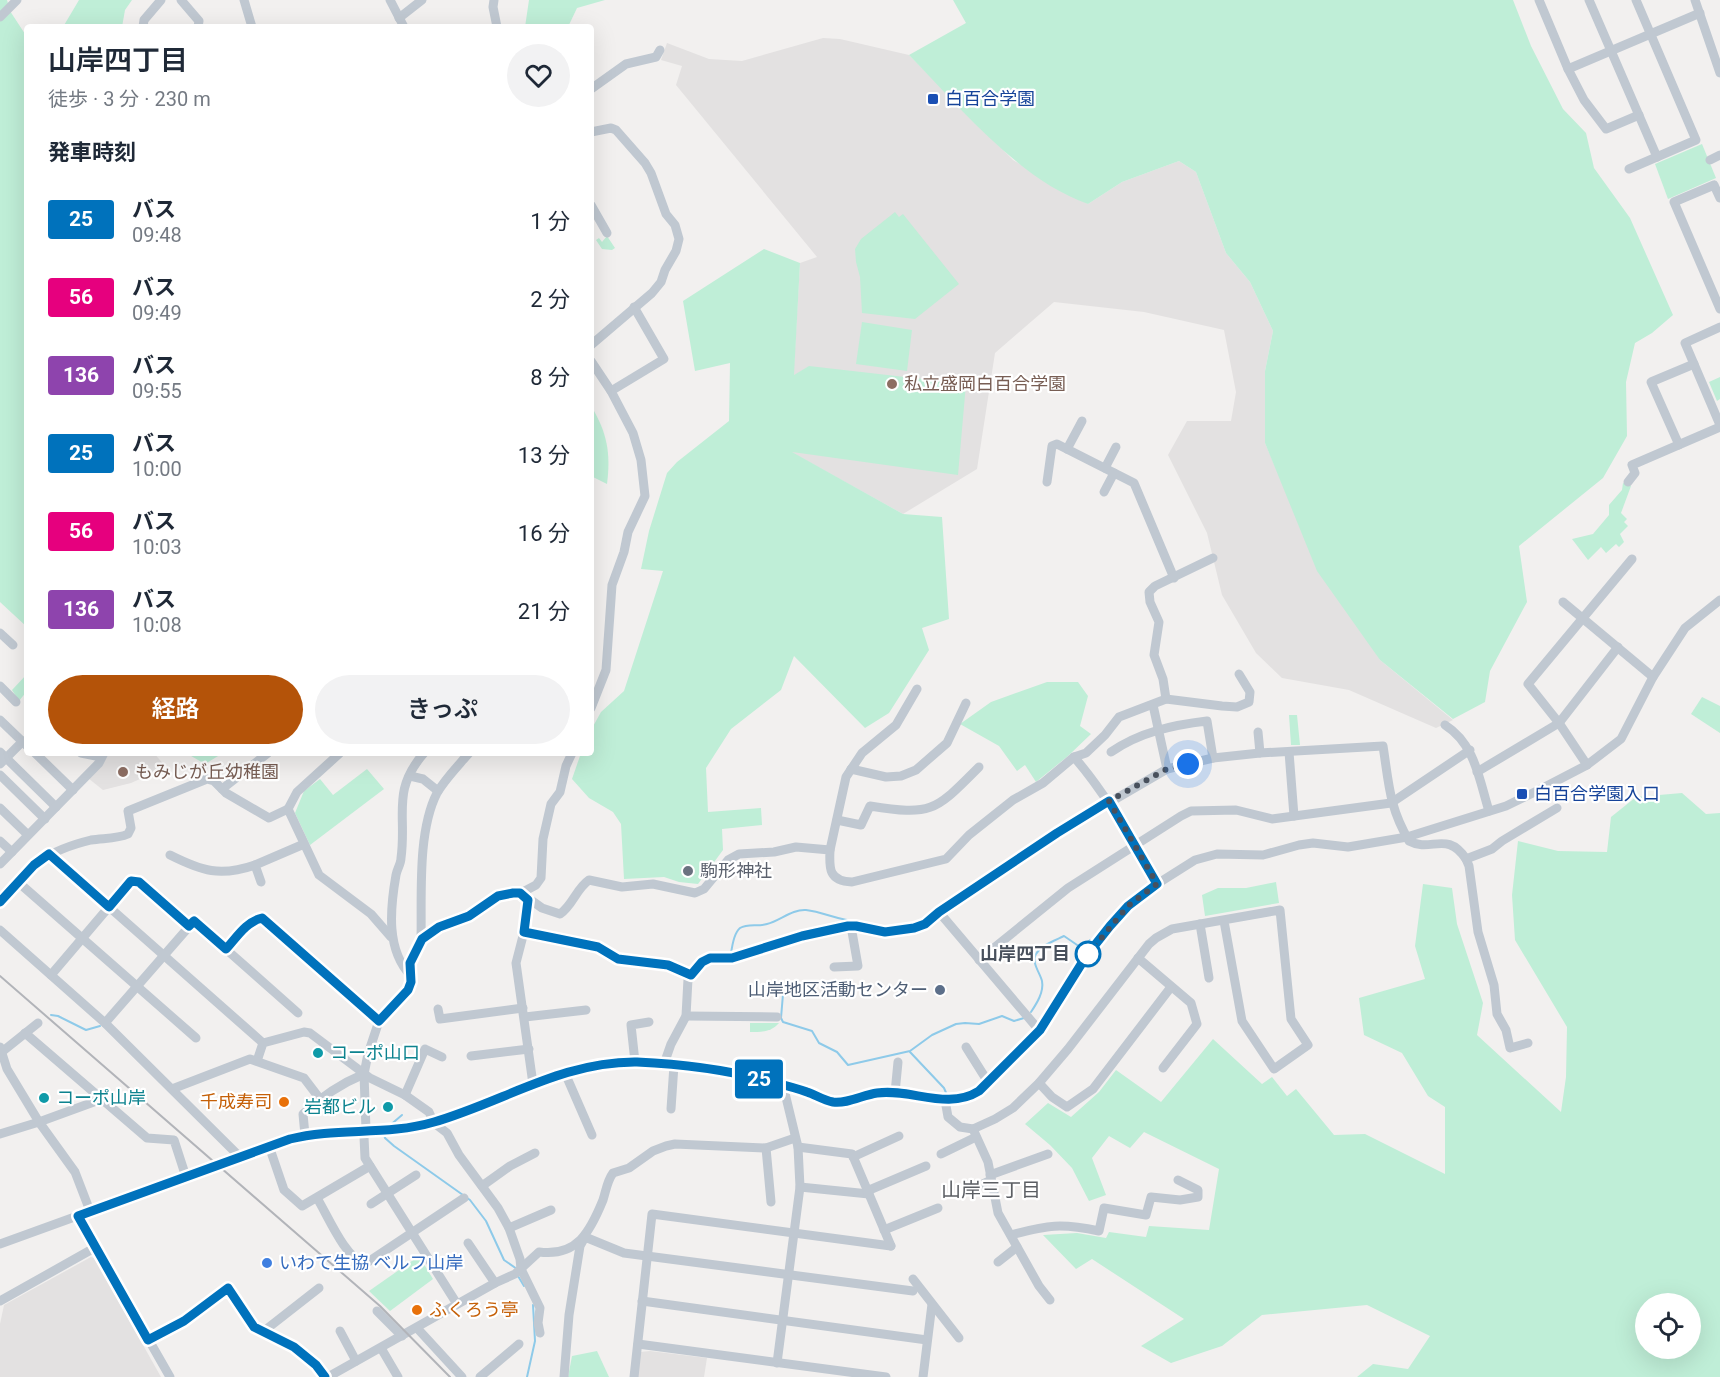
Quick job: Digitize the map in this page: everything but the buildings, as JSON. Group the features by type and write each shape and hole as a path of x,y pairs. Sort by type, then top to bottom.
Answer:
{"street":[{"path":"0,17 17,0"},
{"path":"143,24 144,20 161,0"},
{"path":"181,0 199,21 198,24"},
{"path":"244,0 251,24"},
{"path":"390,0 401,23 422,0"},
{"path":"494,0 496,24"},
{"path":"1539,0 1568,69 1584,100 1606,129 1639,115"},
{"path":"1589,0 1657,157"},
{"path":"1629,169 1696,140 1636,0"},
{"path":"1695,0 1720,73"},
{"path":"1568,69 1700,13"},
{"path":"594,87 626,64 656,57 660,50"},
{"path":"594,131 611,128 623,138 651,173 666,214 679,232 680,239 661,282 652,293 594,343"},
{"path":"1710,159 1720,155"},
{"path":"1720,198 1714,184 1674,202 1720,309"},
{"path":"594,210 607,233"},
{"path":"611,391 664,359 634,307"},
{"path":"1628,482 1635,473 1632,465 1720,426 1685,343 1720,327"},
{"path":"1678,445 1651,382 1694,364"},
{"path":"594,366 629,424 641,460 645,496 628,531 624,552 612,585 606,670 594,700"},
{"path":"1067,449 1082,421"},
{"path":"1047,482 1052,446 1057,444 1134,483 1174,578"},
{"path":"1105,468 1116,447"},
{"path":"1104,492 1114,473"},
{"path":"1166,699 1163,679 1154,655 1159,622 1150,602 1149,592 1155,586 1213,558"},
{"path":"1587,765 1559,723 1528,684 1632,559"},
{"path":"0,1244 305,1135 392,1130 434,1123 533,1084 603,1063 635,1062 701,1067 783,1085 837,1102 878,1092 911,1094 945,1100 968,1098 988,1082 1040,1030 1087,955 1110,926 1128,906 1157,884 1196,860 1217,854 1254,856 1313,843 1348,847 1407,837 1515,802 1587,765 1622,739 1653,677 1685,628 1720,600"},
{"path":"1563,602 1653,677"},
{"path":"0,633 12,646"},
{"path":"1477,772 1559,723 1618,647"},
{"path":"1074,757 1086,753 1105,735 1119,717 1166,699 1222,706 1245,705 1249,702 1250,692 1239,674"},
{"path":"0,686 16,702"},
{"path":"917,689 896,725 862,753 843,786 830,850 830,868 832,874 844,881 852,882 946,859 969,835 1013,800 1043,783 1093,738"},
{"path":"851,769 890,777 901,776 916,770 947,743 966,703"},
{"path":"1153,705 1167,769"},
{"path":"0,720 24,741"},
{"path":"1111,752 1128,741 1158,730 1207,721 1214,758"},
{"path":"1445,724 1462,739 1470,750 1490,811"},
{"path":"1258,732 1260,753"},
{"path":"24,744 2,758 56,807"},
{"path":"664,1064 671,1044 686,1016 688,979 702,962 710,958 732,958 802,936 851,926 885,932 925,924 939,912 1057,833 1167,769 1214,758 1260,753 1383,746 1391,803 1407,837 1413,844 1448,843 1459,850 1466,859 1469,866 1478,932 1494,985 1497,1014 1506,1030 1510,1048 1528,1043"},
{"path":"979,960 1068,888 1191,811 1236,810 1268,819 1391,803 1470,750"},
{"path":"1289,752 1294,816"},
{"path":"37,756 73,790"},
{"path":"0,864 99,763 102,756"},
{"path":"222,789 264,756"},
{"path":"0,902 34,865 49,854 68,846 128,834 131,828 128,810 207,779 214,781 222,789 269,819 288,809 297,792 337,756"},
{"path":"391,937 396,873 401,860 401,795 421,756"},
{"path":"457,1304 365,1158 364,1074 370,1046 379,1021 408,990 411,982 410,963 421,941 425,828 430,809 438,791 467,756"},
{"path":"533,1084 516,963 524,932 524,897 541,878 543,839 551,804 560,792 571,756"},
{"path":"1074,757 1109,801 1157,884"},
{"path":"837,820 861,825 867,808 870,806 909,811 937,806 979,767"},
{"path":"0,775 45,819"},
{"path":"410,776 423,779 438,791"},
{"path":"0,808 28,835"},
{"path":"1466,859 1492,849 1557,808"},
{"path":"288,809 314,866 324,880 371,914 391,937 403,968 411,976"},
{"path":"0,841 12,852"},
{"path":"170,855 213,872 232,872 255,865 304,844"},
{"path":"421,941 439,927 469,916 498,896 513,893 560,914 568,908 589,880 622,887 653,884 695,893 701,891 720,867 739,854 774,852 796,847 830,850"},
{"path":"49,854 263,1043"},
{"path":"255,865 261,882"},
{"path":"51,975 131,881 139,882 189,926"},
{"path":"18,882 196,1038"},
{"path":"941,1154 1013,1108 1039,1083 1138,958 1156,938 1165,932 1280,910 1291,1019 1308,1045 1274,1069 1242,1021 1224,921"},
{"path":"939,912 1040,1030"},
{"path":"226,949 253,920 262,918 379,1021"},
{"path":"105,1023 194,921 298,1013"},
{"path":"1200,924 1209,978"},
{"path":"834,967 858,966 851,926"},
{"path":"0,930 105,1023 241,1158"},
{"path":"524,932 598,947 618,959 668,965 691,975"},
{"path":"1138,958 1191,1003 1197,1023 1163,1068"},
{"path":"1039,1083 1052,1097 1067,1107 1093,1089 1171,987"},
{"path":"438,1009 440,1019 586,1010"},
{"path":"686,1016 777,1017"},
{"path":"635,1062 631,1025 648,1022"},
{"path":"38,1023 1,1049 7,1069 39,1122 75,1172 90,1211"},
{"path":"263,1043 304,1032 310,1033 364,1074 405,1095 429,1112 434,1123 447,1133 459,1155 498,1208 509,1228 520,1259 521,1269 540,1308 538,1323 540,1333"},
{"path":"25,1033 147,1138 174,1140 186,1177"},
{"path":"257,1061 263,1043"},
{"path":"966,1047 988,1082"},
{"path":"405,1095 425,1049 442,1057"},
{"path":"471,1056 529,1049"},
{"path":"172,1089 250,1059 304,1078 320,1099"},
{"path":"895,1093 898,1062"},
{"path":"671,1109 674,1065"},
{"path":"565,1073 592,1135"},
{"path":"305,1135 303,1114 341,1084 364,1074"},
{"path":"777,1363 800,1187 796,1142 783,1085"},
{"path":"0,1134 102,1099"},
{"path":"945,1100 948,1118 960,1127 975,1133 988,1162 998,1213 1039,1286 1050,1300"},
{"path":"853,1157 899,1136"},
{"path":"564,1377 569,1315 580,1246 594,1220 613,1173 633,1166 657,1148 675,1144 766,1148 796,1142 852,1154 891,1246 652,1214 634,1377"},
{"path":"269,1146 284,1190 302,1206 370,1166"},
{"path":"766,1148 771,1202"},
{"path":"482,1186 535,1153"},
{"path":"970,1190 991,1178 1048,1154"},
{"path":"800,1187 868,1192 926,1166"},
{"path":"371,1204 416,1175"},
{"path":"1011,1235 1054,1225 1077,1226 1099,1231 1104,1208 1146,1215 1151,1197 1180,1200 1198,1197 1198,1190 1178,1180"},
{"path":"317,1198 348,1252 360,1262 365,1263 464,1198"},
{"path":"884,1230 938,1208"},
{"path":"509,1228 551,1210"},
{"path":"78,1216 170,1377"},
{"path":"585,1237 624,1253 913,1291"},
{"path":"148,1340 184,1321 228,1288 254,1327 294,1347 316,1365 326,1377 515,1274 539,1252 560,1253 585,1237"},
{"path":"468,1244 495,1283"},
{"path":"0,1301 96,1247"},
{"path":"998,1262 1017,1247"},
{"path":"913,1279 959,1338"},
{"path":"264,1331 319,1288"},
{"path":"642,1301 927,1340"},
{"path":"923,1377 932,1304"},
{"path":"377,1311 402,1336"},
{"path":"417,1328 462,1377"},
{"path":"340,1331 356,1361"},
{"path":"480,1377 519,1344"},
{"path":"638,1344 886,1377"},
{"path":"381,1347 398,1377"}],"shaded area":[{"name":"私立盛岡白百合学園","path":"823,38 840,39 909,55 1013,160 1088,204 1122,182 1179,161 1196,172 1226,253 1250,282 1273,331 1265,371 1265,443 1286,492 1380,660 1453,720 1436,728 1349,690 1282,678 1256,653 1222,595 1207,533 1168,455 1187,421 1231,421 1236,392 1224,330 1144,312 1054,302 995,353 977,469 903,514 789,451 800,263 817,257 676,85 682,66 661,60 667,43 709,59 742,61"},
{"name":"もみじが丘幼稚園","path":"105,756 156,756 164,765 158,771 131,783 103,790 88,778"},
{"path":"91,1257 94,1258 161,1377 0,1377 0,1324 4,1305"},
{"path":"650,1351 707,1358 704,1377 637,1377 640,1352"}],"green space":[{"path":"0,0 7,0 10,11 24,32 24,624 0,602"},
{"path":"79,0 132,0 125,10 123,24 65,24"},
{"path":"529,0 605,0 577,8 569,24 525,24"},
{"path":"953,0 1513,0 1531,46 1563,109 1586,133 1594,168 1630,218 1673,315 1652,333 1635,343 1626,382 1627,436 1603,478 1519,546 1527,602 1490,671 1485,702 1453,719 1380,660 1317,571 1265,443 1265,371 1273,331 1250,282 1226,253 1196,172 1179,161 1122,182 1088,204 1062,193 1038,177 991,140 909,55 966,23"},
{"path":"1702,144 1716,178 1668,199 1655,164"},
{"path":"895,212 899,217 903,214 959,284 915,319 862,313 860,277 855,249 861,239"},
{"path":"607,236 615,248 612,250 602,249 596,240 599,238 602,242"},
{"path":"764,249 800,263 794,375 809,366 966,384 958,475 792,452 903,514 942,517 949,619 922,628 929,650 889,713 865,728 794,656 781,690 731,729 706,768 708,812 761,808 762,825 722,829 723,850 698,884 679,882 664,877 624,879 621,824 613,812 589,798 572,779 580,756 594,756 594,725 601,712 624,691 663,571 641,569 649,531 667,473 677,462 729,421 730,363 695,371 683,301"},
{"path":"862,322 912,330 907,371 856,364"},
{"path":"1720,377 1720,399 1717,401 1709,382"},
{"path":"594,412 601,425 608,453 607,484 594,478"},
{"path":"1623,483 1631,486 1621,513 1627,519 1624,522 1628,526 1620,534 1624,542 1619,547 1616,544 1606,553 1601,547 1588,560 1572,539 1593,534 1609,515 1609,505 1622,490"},
{"path":"24,677 24,695 19,701 12,690"},
{"path":"1047,682 1078,682 1088,696 1080,726 1091,734 1036,782 1025,765 1017,771 999,746 960,724 991,702"},
{"path":"1702,697 1720,706 1720,733 1691,714"},
{"path":"1289,715 1297,715 1300,745 1291,745"},
{"path":"191,756 218,756 205,764"},
{"path":"367,769 384,789 310,845 295,813 304,791 320,779 333,795"},
{"path":"1682,793 1706,814 1720,813 1720,1377 1357,1377 1373,1364 1408,1369 1430,1336 1367,1305 1262,1315 1222,1346 1171,1363 1141,1346 1184,1319 1092,1259 1076,1269 1043,1235 1077,1233 1106,1238 1109,1232 1146,1237 1149,1226 1209,1230 1219,1169 1144,1132 1130,1148 1109,1136 1092,1158 1106,1195 1089,1201 1072,1168 1025,1124 1048,1103 1071,1117 1099,1092 1116,1070 1161,1102 1213,1039 1262,1084 1272,1077 1287,1096 1296,1089 1334,1135 1365,1134 1445,1174 1445,1107 1428,1096 1402,1053 1364,1035 1359,998 1425,979 1415,946 1423,884 1452,888 1457,924 1483,1003 1477,1035 1561,1112 1566,1077 1567,1027 1515,940 1512,895 1518,841 1558,851 1607,852 1611,817 1636,797"},
{"path":"1276,882 1279,903 1205,916 1202,895 1218,888 1246,888"},
{"path":"750,1023 779,1023 769,1030 750,1032"},
{"path":"419,1256 433,1279 390,1311 369,1291"},
{"path":"597,1351 609,1377 568,1377 572,1356"}],"waterway":[{"path":"731,954 735,936 740,928 767,924 796,911 806,910 846,920 860,921"},
{"path":"1031,1012 1042,989 1042,981 1035,960 1038,951 1064,936 1083,949 1090,940"},
{"path":"783,994 781,1018 783,1022 812,1031 819,1043 837,1052 848,1065 910,1051 932,1035 956,1024 979,1024 1002,1016 1014,1021 1024,1018"},
{"path":"51,1015 58,1016 86,1030 100,1026"},
{"path":"910,1052 944,1088 947,1095"},
{"path":"388,1127 402,1115"},
{"path":"384,1134 394,1146 470,1200 486,1221 504,1260 517,1269"},
{"path":"518,1276 524,1286"},
{"path":"527,1377 535,1341 533,1305"}],"railway":[{"path":"0,976 380,1306 450,1377"}],"bus line":[{"name":"25","path":"0,902 34,865 49,854 109,907 131,881 139,882 189,926 194,921 226,949 253,920 262,918 379,1021 408,990 411,982 410,963 421,941 439,927 469,916 498,896 520,893 528,900 524,932 598,947 618,959 668,965 691,975 702,962 710,958 732,958 802,936 851,926 885,932 925,924 939,912 1057,833 1109,801 1157,884 1128,906 1110,926 1087,955 1040,1030 979,1091 968,1098 945,1100 911,1094 878,1092 837,1102 826,1101 808,1092 771,1081 701,1067 638,1062 603,1063 533,1084 434,1123 392,1130 320,1133 290,1139 78,1216 148,1340 184,1321 228,1288 254,1327 294,1347 316,1365 325,1377"}],"place":[{"name":"白百合学園","path":"933,99"},
{"name":"私立盛岡白百合学園","path":"892,384"},
{"name":"もみじが丘幼稚園","path":"123,772"},
{"name":"白百合学園入口","path":"1522,794"},
{"name":"駒形神社","path":"688,871"},
{"name":"山岸四丁目","path":"1088,954"},
{"name":"山岸地区活動センター","path":"940,990"},
{"name":"コーポ山口","path":"318,1053"},
{"name":"コーポ山岸","path":"44,1098"},
{"name":"千成寿司","path":"284,1102"},
{"name":"岩都ビル","path":"388,1107"},
{"name":"いわて生協 ベルフ山岸","path":"267,1263"},
{"name":"ふくろう亭","path":"417,1310"}],"district":[{"name":"山岸三丁目","path":"991,1190"}],"route":[{"path":"1088,954 1128,906 1157,884 1109,801 1167,769 1188,764"}]}
